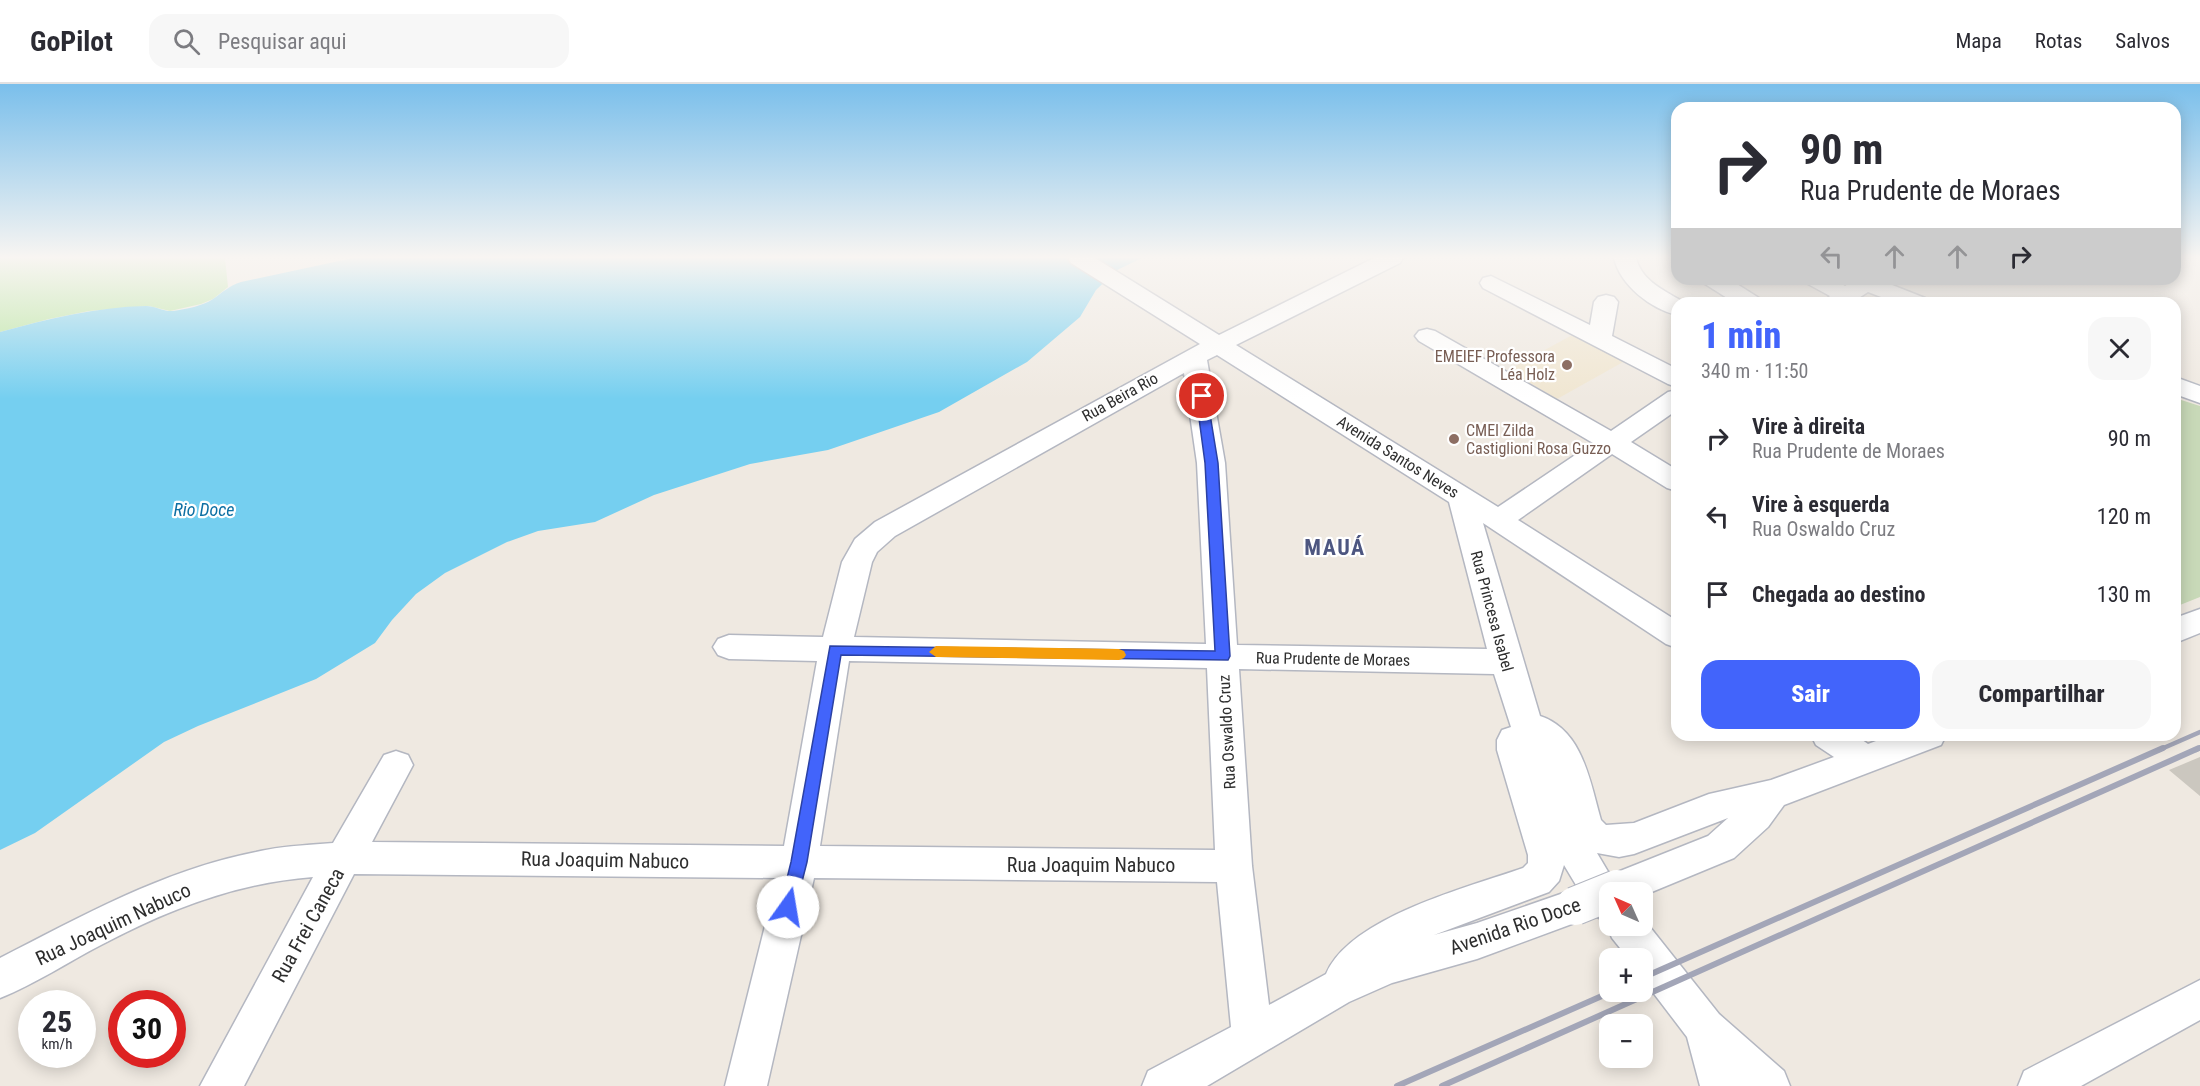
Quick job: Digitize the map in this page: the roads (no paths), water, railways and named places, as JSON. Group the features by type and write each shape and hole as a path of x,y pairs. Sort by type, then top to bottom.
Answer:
{"street":[{"name":"Avenida Santos Neves","path":"1147,305 1206,351 1461,496 1671,632"},
{"name":"Rua Beira Rio","path":"746,1086 799,862 835,650 857,562 865,546 885,529 1206,351 1298,305"},
{"path":"1533,305 1671,376"},
{"path":"1600,339 1606,305"},
{"path":"1427,336 1671,478"},
{"name":"Rua Oswaldo Cruz","path":"1206,351 1234,866 1252,1037"},
{"path":"2181,387 2200,395"},
{"path":"1498,520 1671,402"},
{"name":"Rua Princesa Isabel","path":"1461,496 1505,662 1526,725 1551,795 1573,847 1599,897"},
{"path":"2181,629 2200,621"},
{"name":"Rua Prudente de Moraes","path":"729,647 1505,662"},
{"path":"1335,989 1364,955 1382,943 1418,925 1536,880 1546,869 1546,855 1514,750 1515,734 1518,729 1526,725 1545,730 1557,742 1566,759 1584,824 1589,832 1608,842 1620,841 1665,827 1707,809 1772,795"},
{"path":"1837,741 1864,759"},
{"name":"Avenida Rio Doce","path":"1641,882 1721,847 1755,816 1772,795 1913,741"},
{"name":"Rua Frei Caneca","path":"221,1086 396,765"},
{"name":"Rua Joaquim Nabuco","path":"0,979 113,919 200,883 247,869 345,858 1234,866"},
{"name":"Avenida Rio Doce","path":"1162,1086 1197,1069 1335,989 1387,966 1477,941 1599,900"},
{"path":"1634,936 1705,1028 1770,1086"},
{"path":"2039,1086 2200,999"},
{"path":"1705,1028 1721,1086"}],"water":[{"name":"Rio Doce","path":"199,305 1087,305 1080,317 1027,362 939,412 828,450 750,464 654,495 595,522 538,531 507,542 445,573 416,594 375,643 316,679 164,742 35,833 0,850 0,332 90,311 146,306 170,311"}],"railway":[{"path":"2181,740 2200,732"},
{"path":"2159,750 2180,741"},
{"path":"1653,973 2163,748"},
{"path":"1442,1086 2199,748"},
{"path":"2196,750 2200,748"},
{"path":"1397,1086 1599,997"}],"place":[{"name":"EMEIEF Professora Léa Holz","path":"1567,365"},
{"name":"CMEI Zilda Castiglioni Rosa Guzzo","path":"1454,439"}],"district":[{"name":"MAUÁ","path":"1335,547"}]}
